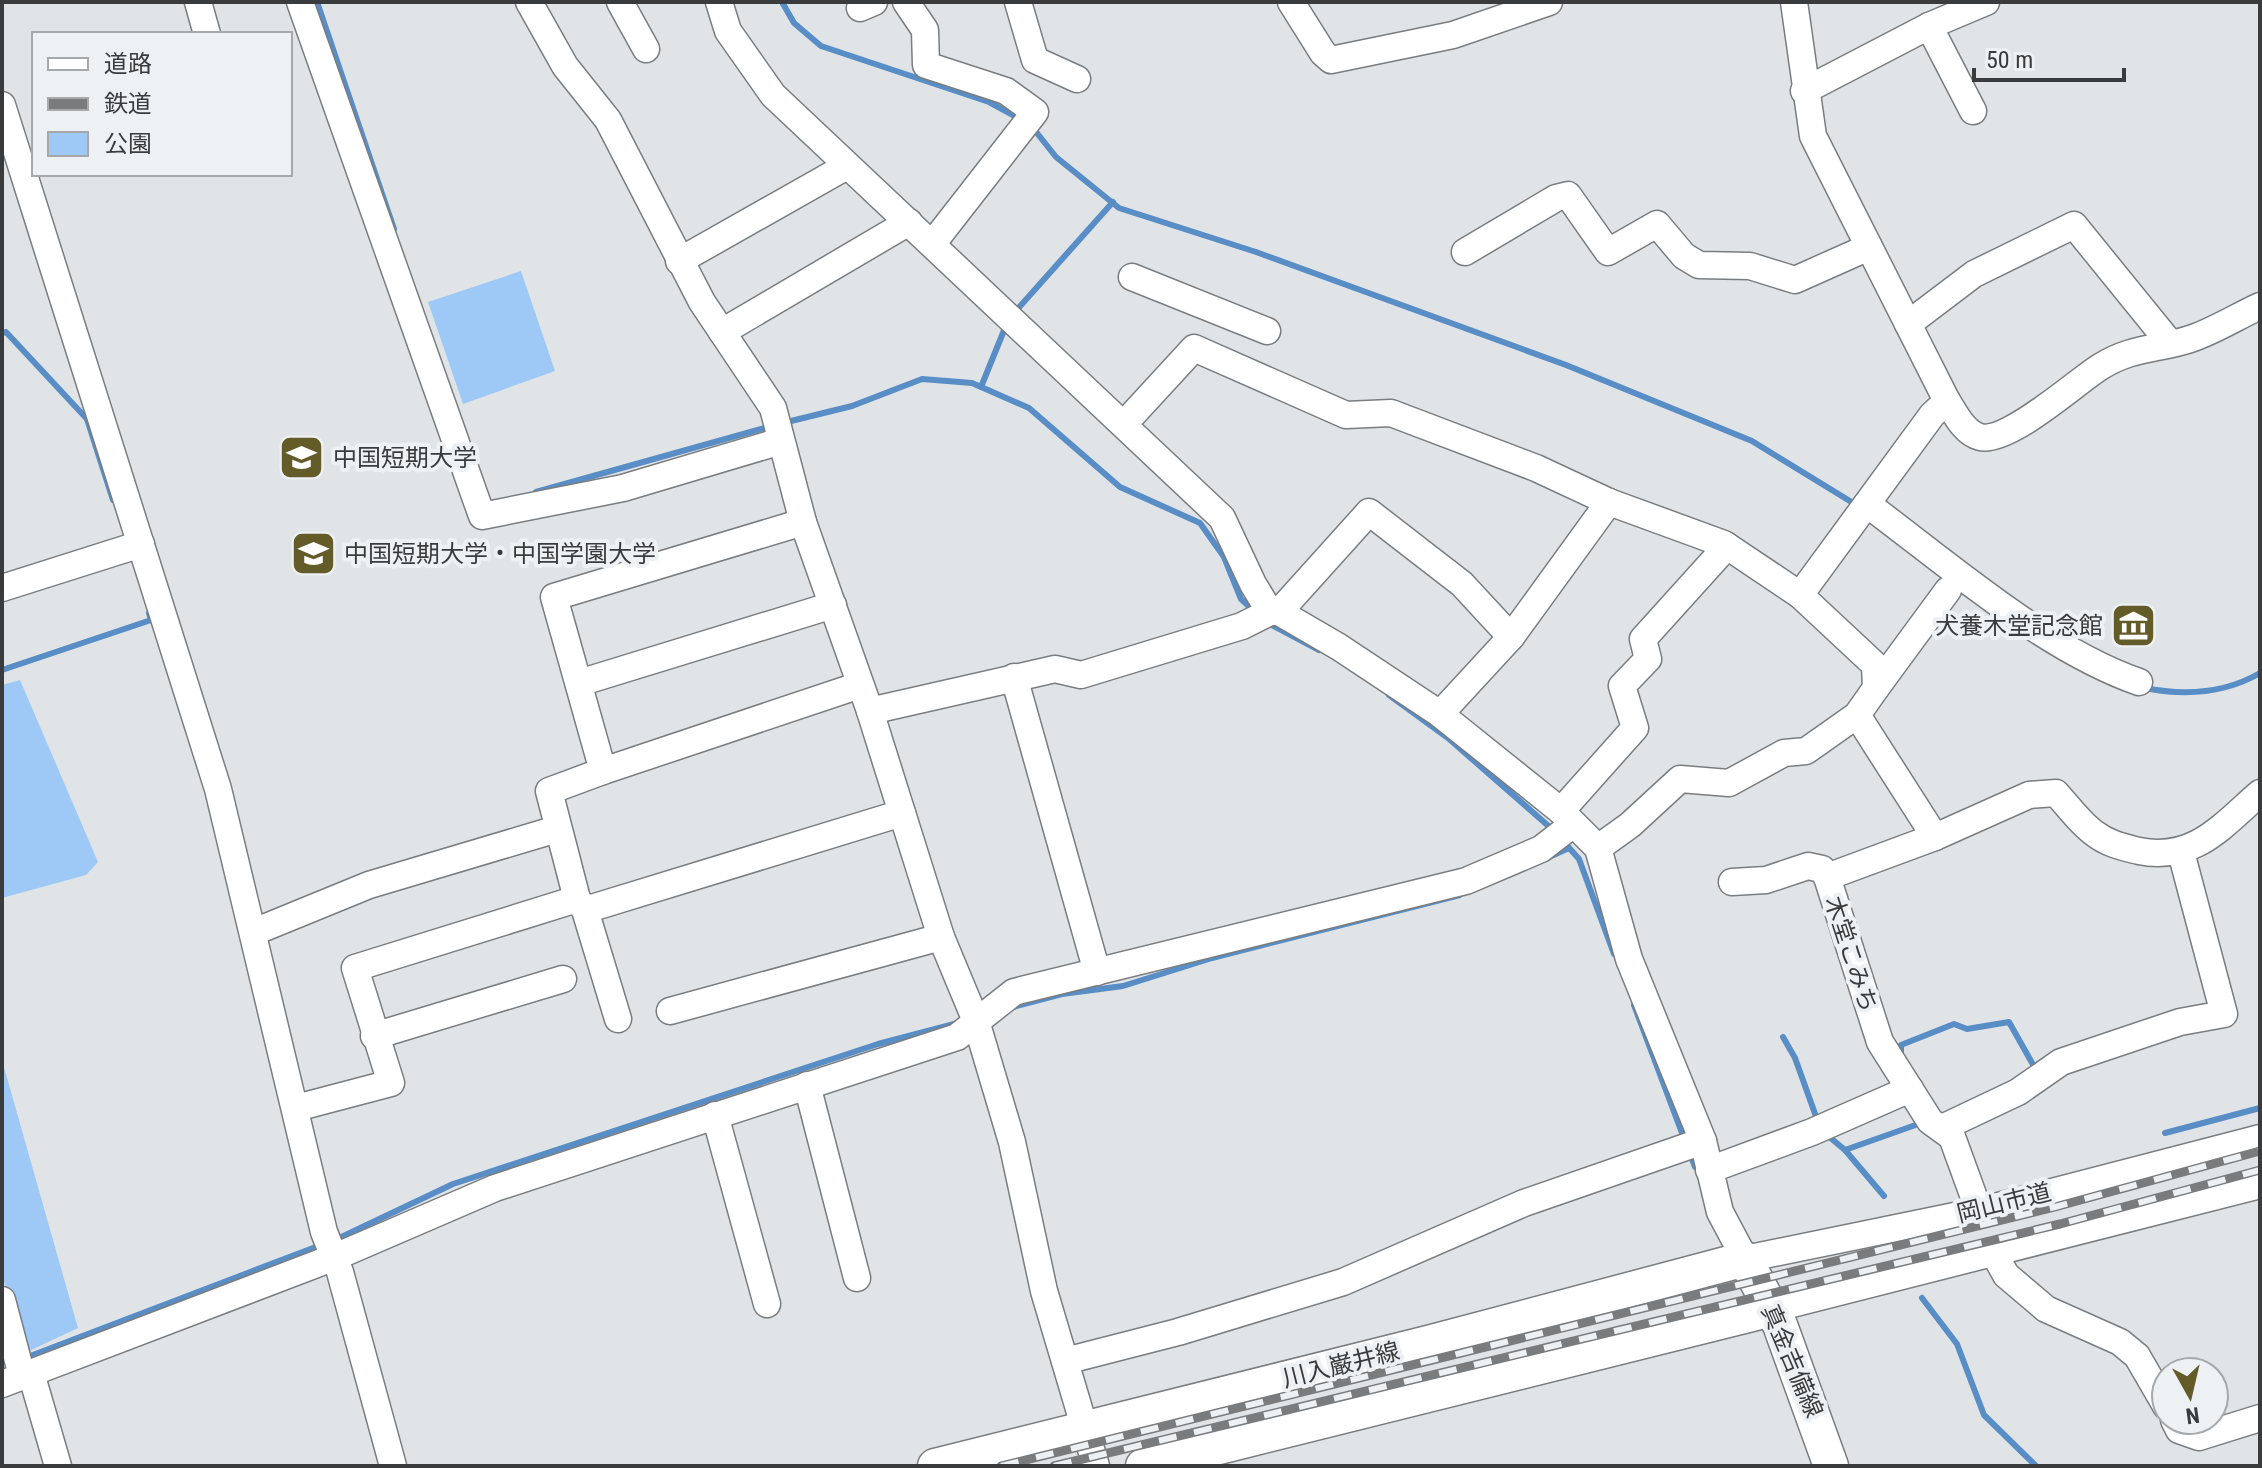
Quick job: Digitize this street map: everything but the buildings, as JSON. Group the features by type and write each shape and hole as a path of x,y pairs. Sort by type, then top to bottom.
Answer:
{"main road":[{"name":"真金吉備線","path":"1745,1259 1772,1309 1818,1424 1831,1466"},
{"name":"川入巌井線","path":"935,1466 1745,1259"},
{"path":"1143,1466 1772,1309"}],"street":[{"path":"198,2 206,32"},
{"path":"300,2 482,516 623,488 781,441"},
{"path":"529,2 565,66 608,120 679,261 773,408 803,522 870,711 941,937 976,1021 1012,1142 1044,1291 1096,1466"},
{"path":"620,2 646,49"},
{"path":"719,2 728,31 773,95 1222,518 1253,584 1274,612 1339,647 1440,714 1598,848 1629,959 1693,1143 1709,1170 1720,1212 1745,1259"},
{"path":"906,2 925,30 926,65 1006,91 1035,112 933,243"},
{"path":"1018,2 1035,60 1077,79"},
{"path":"1291,2 1323,53 1331,60 1453,35 1549,2"},
{"path":"1794,2 1804,91 1813,136 1947,401 1965,428 1980,437 1993,436 2039,413 2100,367 2131,350 2192,339 2258,313"},
{"path":"1804,91 1929,26 1986,2"},
{"path":"1929,26 1973,111"},
{"path":"2,105 132,547 218,789 331,1247 393,1466"},
{"path":"679,261 847,166"},
{"path":"1465,252 1556,198 1568,195 1608,252 1657,224 1684,256 1699,265 1750,266 1795,280 1869,247"},
{"path":"722,332 909,222"},
{"path":"1908,324 1974,274 2074,225 2169,342"},
{"path":"1132,277 1267,331"},
{"path":"1204,352 1230,316"},
{"path":"1124,424 1194,348 1346,415 1391,413 1536,468 1609,502 1727,546 1800,595 1875,665 1876,688"},
{"path":"1800,595 1932,415 1947,401"},
{"path":"1440,714 1511,637 1609,502"},
{"path":"1864,507 2049,637 2104,669 2139,682"},
{"path":"870,711 1055,669 1081,675 1242,626 1274,612 1369,512 1462,584 1511,637"},
{"path":"603,771 554,597 803,522"},
{"path":"18,1371 331,1247 495,1188 957,1037 1014,992 1427,893 1466,881 1541,849 1635,728 1622,686 1648,659 1643,639 1727,546"},
{"path":"2,588 132,547"},
{"path":"1598,848 1630,825 1680,779 1729,783 1784,753 1806,751 1857,715 1948,590"},
{"path":"579,683 833,605"},
{"path":"1014,677 1097,972"},
{"path":"618,1019 557,829 549,791 860,685"},
{"path":"1857,715 1935,837"},
{"name":"木堂こみち","path":"1979,1211 1969,1176 1952,1137 1933,1122 1880,1042 1827,877 1935,837 2029,795 2056,793 2093,833 2116,846 2157,854 2181,852"},
{"path":"1933,1122 2018,1092 2061,1062 2180,1022 2224,1014 2181,852 2215,832 2260,793"},
{"path":"296,1108 391,1083 355,968 902,813"},
{"path":"254,932 369,885 557,829"},
{"path":"1732,882 1766,880 1808,866 1822,869 1827,877"},
{"path":"670,1011 941,937"},
{"path":"374,1036 563,979"},
{"path":"807,1085 857,1278"},
{"path":"1709,1170 1821,1128 1910,1089"},
{"path":"715,1115 767,1304"},
{"name":"岡山市道","path":"1745,1259 1979,1211 2260,1138"},
{"path":"1065,1361 1178,1332 1343,1282 1524,1203 1693,1143"},
{"name":"岡山市道","path":"1772,1309 1995,1255 2260,1185"},
{"path":"1995,1255 2006,1275 2046,1309 2120,1342 2137,1356 2150,1378"},
{"path":"2,1300 18,1371 58,1466"},
{"path":"2230,1427 2260,1418"}],"green space":[{"path":"521,271 555,371 463,404 428,302"},
{"path":"20,680 98,862 86,875 2,898 2,685"},
{"path":"2,1060 78,1328 27,1352 2,1276"}],"waterway":[{"path":"317,2 394,229"},
{"path":"782,2 794,23 821,46 989,102 1020,119"},
{"path":"1033,128 1056,157 1119,208 1256,252 1566,365 1752,441 1858,506"},
{"path":"1013,314 1113,202"},
{"path":"981,387 1007,323"},
{"path":"2,333 6,332 87,419 113,500"},
{"path":"783,423 852,406 922,379 972,383 1029,408 1120,487 1200,523 1224,557 1241,599 1255,612"},
{"path":"536,492 772,426"},
{"path":"2,670 151,620 149,613"},
{"path":"1266,622 1319,650"},
{"path":"2144,688 2174,692 2204,691 2232,685 2260,673"},
{"path":"1389,695 1448,738 1553,830"},
{"path":"1563,841 1579,859 1614,954"},
{"path":"1547,858 1569,848"},
{"path":"1013,1007 1062,994 1123,986 1212,958 1460,895"},
{"path":"1634,1005 1685,1141"},
{"path":"1901,1054 1901,1045 1954,1024 1967,1029 2009,1022 2036,1070"},
{"path":"335,1240 453,1184 878,1044 958,1023"},
{"path":"1783,1037 1795,1058 1818,1122"},
{"path":"2165,1133 2260,1108"},
{"path":"1845,1150 1924,1122"},
{"path":"1827,1135 1845,1150 1884,1196"},
{"path":"1689,1151 1695,1167"},
{"path":"25,1358 321,1245"},
{"path":"1922,1298 1957,1344 1984,1415 2036,1466"}],"railway":[{"path":"1001,1466 2055,1207 2260,1151"},
{"path":"1054,1466 2060,1224 2260,1170"}],"place":[{"name":"中国短期大学","path":"302,458"},
{"name":"中国短期大学・中国学園大学","path":"313,554"},
{"name":"犬養木堂記念館","path":"2134,626"}]}
